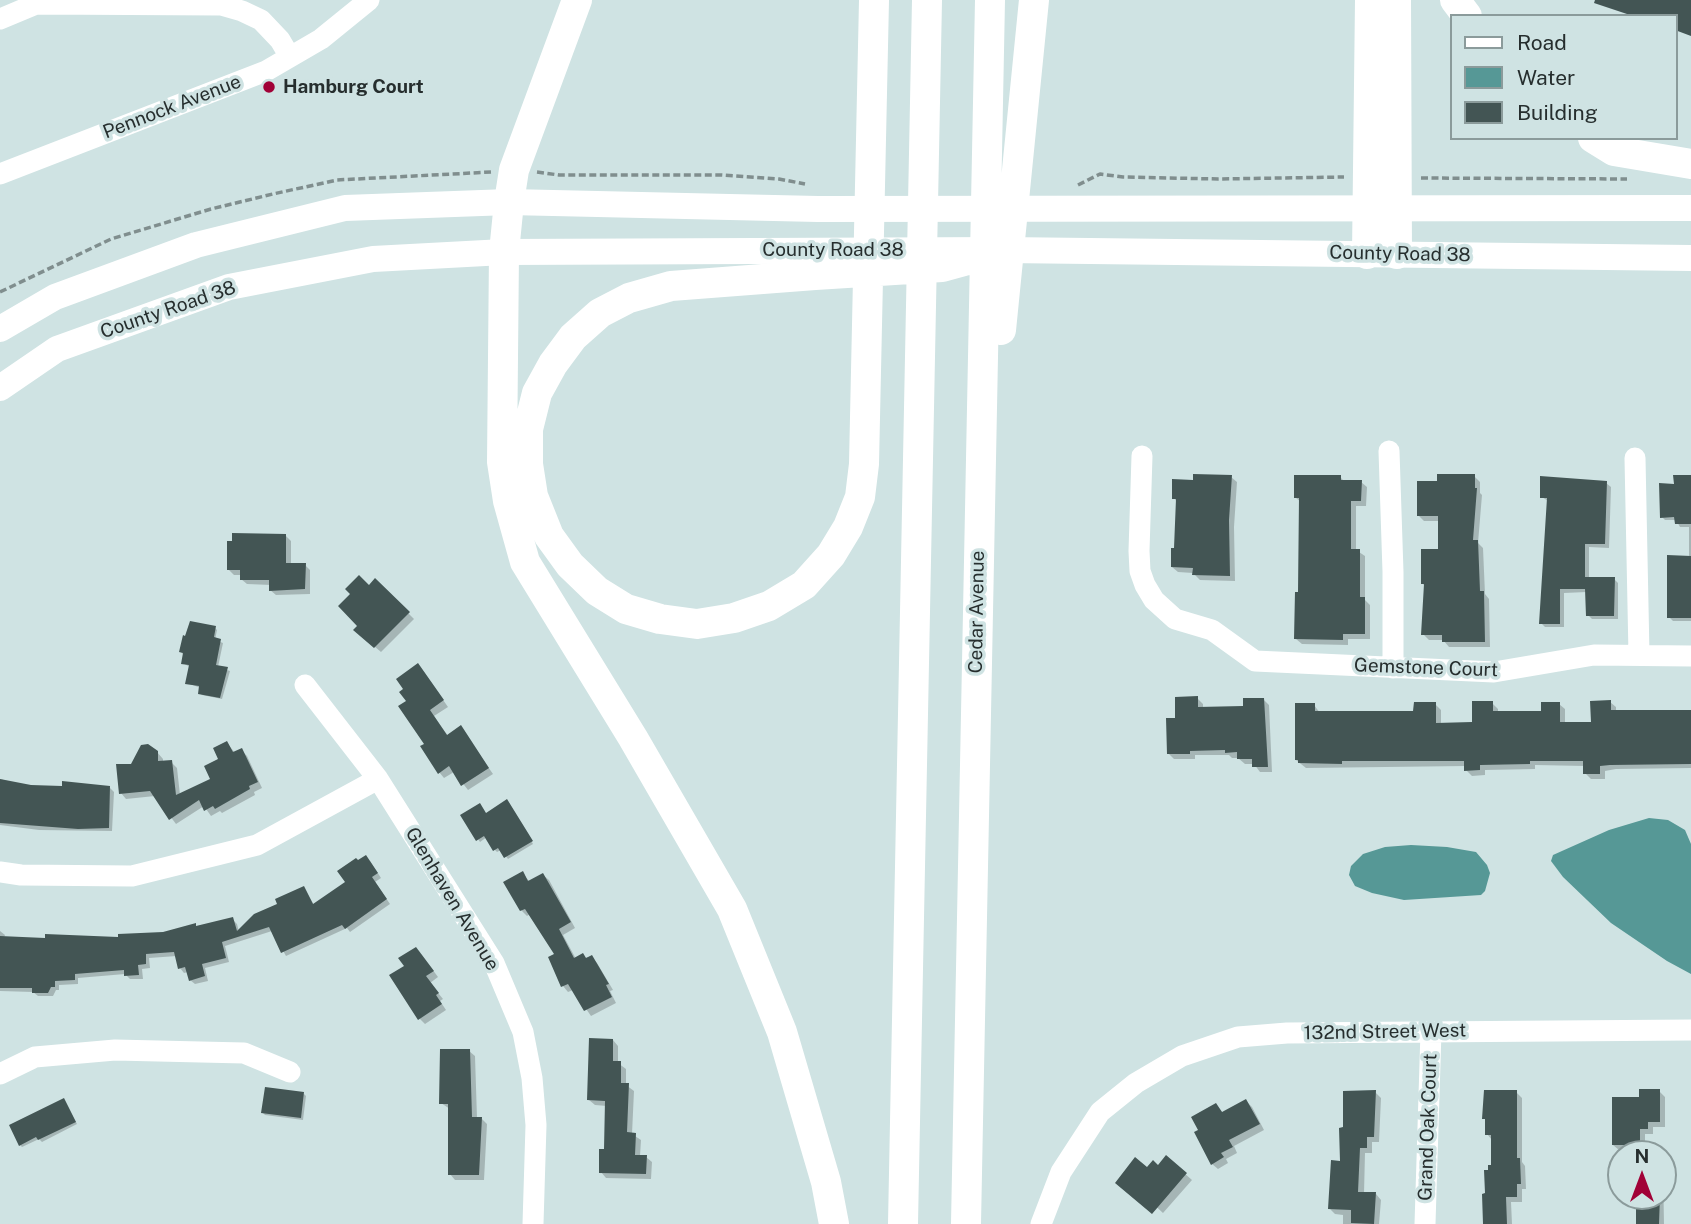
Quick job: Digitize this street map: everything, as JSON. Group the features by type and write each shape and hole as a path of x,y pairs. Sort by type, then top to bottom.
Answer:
{"highway":[{"path":"577,0 514,170 509,202 504,252 502,461 508,502 525,562 633,738 732,909 782,1032 826,1182 834,1224"},
{"path":"874,0 864,464 860,497 848,527 831,555 804,585 769,607 734,618 697,624 660,620 626,609 597,591 570,565 550,536 533,496 528,464 528,429 537,393 553,364 573,337 600,313 629,298 671,286 815,263 942,267 1004,250"},
{"path":"903,1224 927,0"},
{"name":"Cedar Avenue","path":"966,1224 990,0"},
{"path":"979,546 1034,0"},
{"path":"1370,0 1382,208 1382,254"},
{"path":"1382,208 1396,0"},
{"path":"1596,140 1614,151 1691,164"}],"main road":[{"path":"0,329 55,297 196,245 345,208 509,202 818,209 1691,208"},
{"name":"County Road 38","path":"1004,250 1691,257"},
{"name":"County Road 38","path":"0,388 57,349 229,287 373,259 504,252 815,263"}],"street":[{"name":"Pennock Avenue","path":"0,174 266,71 321,39 369,0"},
{"path":"0,19 36,4 221,5 261,20 280,40 290,57"},
{"path":"1389,452 1393,668"},
{"name":"Gemstone Court","path":"1142,456 1140,571 1154,600 1175,618 1212,630 1255,661 1494,673 1594,655 1691,656"},
{"path":"1634,458 1639,655"},
{"name":"Glenhaven Avenue","path":"305,685 379,779 494,963 523,1032 532,1079 536,1125 533,1224"},
{"path":"0,872 21,875 132,876 257,845 379,779"},
{"name":"132nd Street West","path":"1041,1224 1061,1172 1100,1112 1136,1083 1182,1056 1238,1037 1287,1033 1691,1030"},
{"name":"Grand Oak Court","path":"1425,1224 1431,1031"},
{"path":"0,1074 35,1057 115,1050 244,1054 290,1072"}],"water":[{"path":"1649,818 1668,820 1685,830 1691,844 1691,974 1611,923 1563,877 1551,861 1553,855 1609,830"},
{"path":"1411,845 1476,852 1490,873 1485,891 1481,895 1404,900 1355,886 1349,875 1351,866 1363,854 1385,847"}],"building":[{"path":"1595,0 1691,0 1691,36 1677,31 1677,14 1627,14 1594,3"},
{"path":"1193,474 1232,475 1229,520 1230,576 1192,575 1193,568 1171,567 1176,499 1172,499 1172,479 1193,480"},
{"path":"1437,474 1475,474 1477,488 1473,540 1478,540 1480,591 1484,591 1485,642 1442,642 1442,635 1421,635 1424,584 1421,584 1421,549 1438,549 1438,516 1417,516 1417,481 1437,481"},
{"path":"1294,475 1341,475 1341,480 1362,480 1361,501 1351,501 1351,549 1360,549 1360,597 1365,597 1365,634 1343,634 1343,640 1294,639 1295,592 1298,592 1299,498 1294,498"},
{"path":"1673,475 1691,475 1691,524 1675,524 1674,517 1660,518 1659,483 1674,484"},
{"path":"1540,476 1607,481 1605,544 1585,544 1585,577 1615,577 1614,616 1586,616 1585,589 1560,589 1560,624 1539,624 1547,498 1540,498"},
{"path":"232,533 286,534 286,563 306,563 305,589 269,591 269,580 240,580 240,570 227,570 227,541 232,541"},
{"path":"1667,555 1691,556 1691,618 1667,618"},
{"path":"359,575 369,585 375,578 410,612 374,648 353,630 357,626 338,606 350,594 345,589"},
{"path":"190,621 216,626 214,637 221,639 216,665 228,667 220,698 198,694 199,686 185,684 189,665 181,664 183,653 179,652"},
{"path":"418,663 444,700 430,710 447,735 461,725 489,768 461,786 449,766 438,774 420,746 424,744 398,706 406,701 399,692 403,689 396,679"},
{"path":"1198,696 1198,707 1243,706 1243,698 1264,698 1268,767 1252,767 1252,759 1237,759 1237,752 1225,753 1225,750 1167,754 1166,718 1175,718 1175,697"},
{"path":"1611,700 1611,710 1691,710 1691,764 1610,765 1600,766 1600,774 1583,774 1583,761 1480,765 1480,770 1464,771 1464,761 1342,761 1342,764 1298,763 1298,760 1295,760 1295,703 1315,703 1315,711 1413,711 1414,702 1436,702 1436,723 1472,722 1472,701 1493,701 1493,711 1541,711 1541,702 1560,702 1560,722 1591,722 1590,701"},
{"path":"227,741 233,752 242,748 258,782 215,809 213,806 204,811 199,800 169,820 150,791 119,794 116,764 131,764 141,745 148,744 158,751 158,761 172,760 176,795 210,779 204,766 218,759 213,748"},
{"path":"0,779 31,785 62,786 62,781 110,786 109,828 78,829 0,823"},
{"path":"507,799 533,841 504,858 498,848 493,851 484,836 476,841 460,815 480,803 486,813"},
{"path":"366,855 378,873 372,877 387,899 345,929 342,925 281,953 269,927 222,942 226,958 202,964 205,976 189,981 185,967 178,969 174,952 146,954 146,964 138,965 139,975 124,976 124,970 75,974 75,980 55,981 55,987 51,987 48,993 32,993 32,988 0,988 0,936 45,938 45,934 118,937 118,934 163,932 233,917 237,931 254,914 277,904 275,899 304,886 313,904 345,882 337,871 356,858 358,860"},
{"path":"523,871 528,881 543,873 571,922 559,929 574,958 583,953 586,958 592,955 609,984 606,985 612,997 584,1011 568,984 561,987 548,957 554,954 525,909 520,911 503,882"},
{"path":"416,947 434,971 426,976 439,993 436,995 442,1004 418,1020 389,975 404,966 398,958"},
{"path":"589,1038 613,1039 613,1061 621,1061 621,1083 629,1083 627,1132 636,1133 635,1155 647,1155 646,1174 599,1173 599,1149 604,1149 605,1101 587,1100"},
{"path":"440,1049 470,1049 472,1117 482,1117 479,1175 448,1175 448,1104 439,1104"},
{"path":"265,1087 304,1092 301,1118 261,1113"},
{"path":"1639,1089 1660,1089 1660,1122 1648,1122 1648,1129 1640,1129 1640,1140 1612,1140 1612,1097 1639,1097"},
{"path":"1376,1090 1374,1137 1367,1137 1367,1148 1360,1148 1358,1192 1376,1192 1374,1224 1351,1223 1351,1210 1328,1209 1331,1160 1340,1161 1339,1128 1343,1127 1343,1091"},
{"path":"1484,1090 1517,1090 1517,1158 1520,1158 1521,1184 1517,1184 1517,1197 1506,1197 1507,1224 1483,1224 1484,1170 1488,1170 1488,1165 1491,1165 1491,1135 1485,1135 1485,1119 1482,1119"},
{"path":"64,1098 76,1122 19,1146 9,1125"},
{"path":"1246,1099 1260,1124 1229,1140 1233,1147 1221,1153 1224,1157 1211,1165 1194,1132 1198,1130 1191,1117 1216,1103 1222,1112"},
{"path":"1166,1155 1187,1173 1152,1214 1115,1183 1135,1157 1147,1167 1153,1160 1158,1165"},
{"path":"1636,1210 1660,1210 1659,1224 1636,1224"}],"place":[{"name":"Hamburg Court","path":"269,87"}]}
